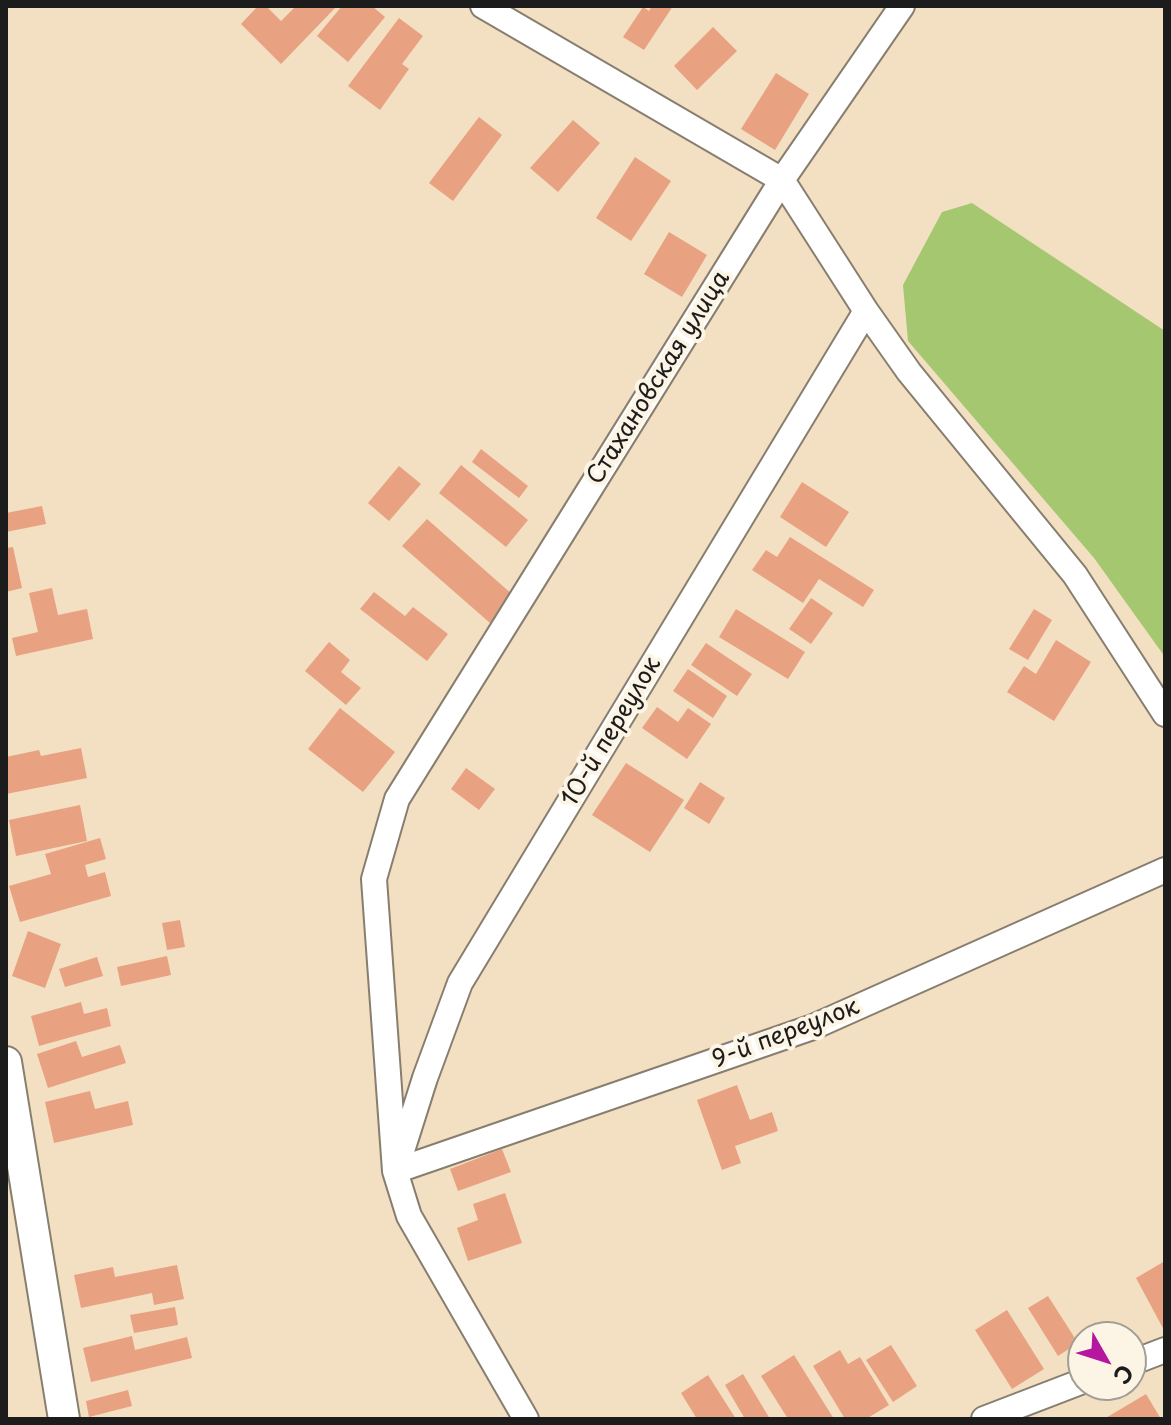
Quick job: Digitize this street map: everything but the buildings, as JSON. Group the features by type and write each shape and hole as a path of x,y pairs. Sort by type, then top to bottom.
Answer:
{"street":[{"path":"483,6 782,180 909,372 1075,575 1165,714"},
{"name":"Стахановская улица","path":"395,1171 374,879 397,799 782,180 902,6"},
{"name":"10-й переулок","path":"395,1171 460,983 866,311"},
{"name":"9-й переулок","path":"395,1171 813,1027 1165,870"},
{"path":"6,1062 64,1419"},
{"path":"395,1171 409,1216 526,1419"},
{"path":"984,1419 1067,1387"}],"green space":[{"path":"972,203 1165,331 1165,657 1094,558 908,341 903,285 942,212"}]}
